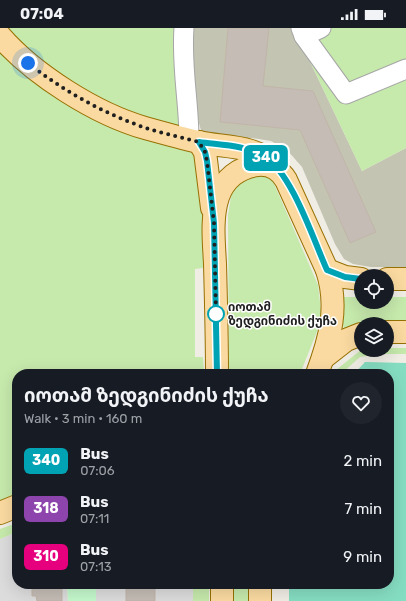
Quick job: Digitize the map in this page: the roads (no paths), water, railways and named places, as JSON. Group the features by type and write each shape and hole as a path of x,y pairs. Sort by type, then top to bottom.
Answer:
{"main road":[{"path":"0,36 18,55 38,70 92,105 143,127 194,141 244,148 265,156 281,172 291,188 327,270 332,285 334,311 330,337 320,366"},
{"path":"194,141 205,152 214,223 217,369"},
{"path":"214,223 217,198 223,186 230,177 240,170 261,165 271,167 281,172"},
{"path":"327,270 345,277 354,278"},
{"path":"394,280 406,279"},
{"path":"394,332 406,332"},
{"path":"320,366 346,340 354,337"},
{"path":"0,513 12,508"},
{"path":"222,589 222,601"},
{"path":"260,589 260,601"}],"street":[{"path":"184,28 183,71 189,119 194,141"},
{"path":"321,28 302,32 346,94 406,69"}],"place":[{"name":"იოთამ ზედგინიძის ქუჩა","path":"216,314"}]}
